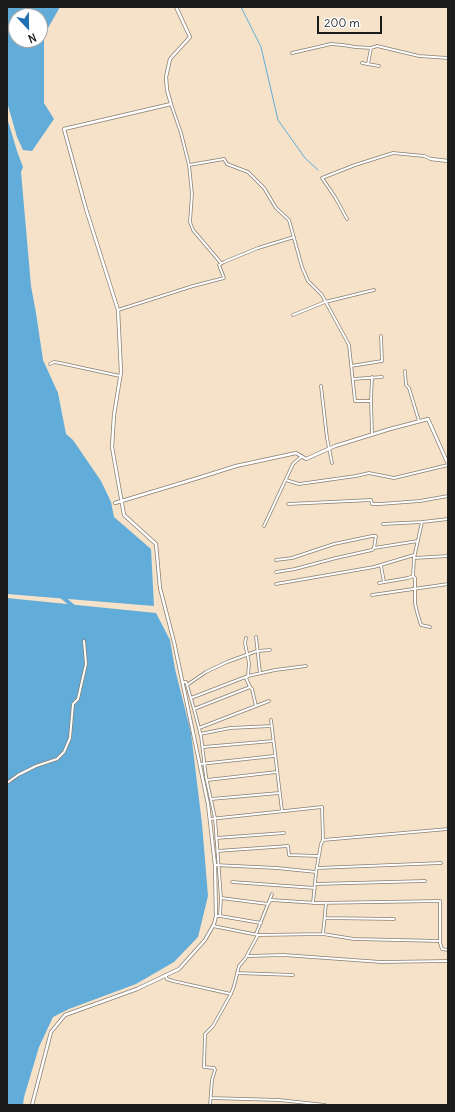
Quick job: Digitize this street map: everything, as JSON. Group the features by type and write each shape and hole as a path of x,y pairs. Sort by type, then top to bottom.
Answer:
{"street":[{"path":"118,310 193,286 224,278 221,264 193,230 190,222 192,194 189,165 166,84 170,59 190,37 176,7"},
{"path":"292,53 332,44 355,48 371,48 377,46 419,56 448,58"},
{"path":"368,64 371,48"},
{"path":"362,62 379,66"},
{"path":"171,104 64,129 86,209 118,310 120,376 114,415 112,446 121,501 124,515 156,544 160,588 183,682 208,804 220,898 220,916"},
{"path":"347,219 335,196 322,178 392,153 424,156 432,159 448,161"},
{"path":"189,165 224,159 227,164 248,172 264,188 276,208 289,220 302,268 308,281 322,295 349,345 355,401 371,401"},
{"path":"221,264 258,248 294,237"},
{"path":"293,315 325,302 374,290"},
{"path":"351,366 382,361 382,336"},
{"path":"50,364 54,362 60,363 120,376"},
{"path":"405,371 406,385 409,388 419,421"},
{"path":"372,377 372,434"},
{"path":"353,379 382,377"},
{"path":"322,386 332,463"},
{"path":"115,503 236,466 296,453 306,459 329,448 372,434 428,419 448,465 394,478 369,473 299,484 286,480"},
{"path":"264,526 293,464 302,456"},
{"path":"288,504 371,500 372,504 380,504 420,501 448,496"},
{"path":"383,524 448,519"},
{"path":"422,522 414,557 413,576 415,578 416,588 415,603 421,625 430,627"},
{"path":"276,560 292,558 334,544 376,536 374,548"},
{"path":"276,572 295,569 372,550 374,548 418,541"},
{"path":"276,584 381,565 414,557 448,556"},
{"path":"381,565 384,582"},
{"path":"379,583 413,576"},
{"path":"372,595 448,584"},
{"path":"256,637 260,673"},
{"path":"246,638 245,643 248,656 248,676 246,678 252,689 256,706"},
{"path":"7,783 24,772 57,759 64,752 70,738 73,704 78,699 86,664 84,641"},
{"path":"187,684 206,672 227,662 258,652 270,650"},
{"path":"191,698 248,676 306,666"},
{"path":"32,1105 51,1032 65,1015 137,990 178,968 205,940 213,926 216,916 217,851 215,818 207,780 199,728 187,684 186,682 183,682"},
{"path":"194,709 250,687"},
{"path":"199,728 269,701"},
{"path":"271,720 282,811"},
{"path":"200,734 230,728 272,726"},
{"path":"202,747 273,741"},
{"path":"200,764 275,756"},
{"path":"207,780 277,772"},
{"path":"211,799 279,793"},
{"path":"210,819 322,807 323,840 316,872 313,903"},
{"path":"323,840 448,829"},
{"path":"216,838 284,833"},
{"path":"217,851 288,846 290,855 319,856"},
{"path":"317,868 441,863"},
{"path":"216,866 277,868 316,872"},
{"path":"315,884 425,881"},
{"path":"232,882 315,888"},
{"path":"210,1105 212,1080 215,1070 214,1068 204,1067 205,1034 213,1026 231,994 239,966 247,956 272,894"},
{"path":"220,898 268,904"},
{"path":"268,904 271,900 313,903 440,901 440,940 442,948 448,950"},
{"path":"323,934 326,903"},
{"path":"216,916 261,923"},
{"path":"325,918 394,919"},
{"path":"213,926 257,934 323,934 354,939 440,940"},
{"path":"247,956 284,955 381,962 448,961"},
{"path":"237,973 293,975"},
{"path":"164,976 173,981 231,994"},
{"path":"211,1098 279,1100 325,1105"}],"water":[{"path":"7,7 60,7 48,28 48,8 8,8 8,48 44,48 44,103 54,119 32,151 23,150 17,137 7,102"},
{"path":"7,118 23,167 21,172 31,286 43,360 58,393 66,434 73,440 101,481 111,502 114,517 151,549 154,606 7,594"},
{"path":"7,598 156,613 170,640 175,669 191,733 202,824 208,896 198,937 174,962 136,984 69,1009 53,1017 39,1047 23,1105 7,1105"}],"waterway":[{"path":"241,7 261,47 278,120 305,158 318,170"},
{"path":"61,596 74,607"}]}
